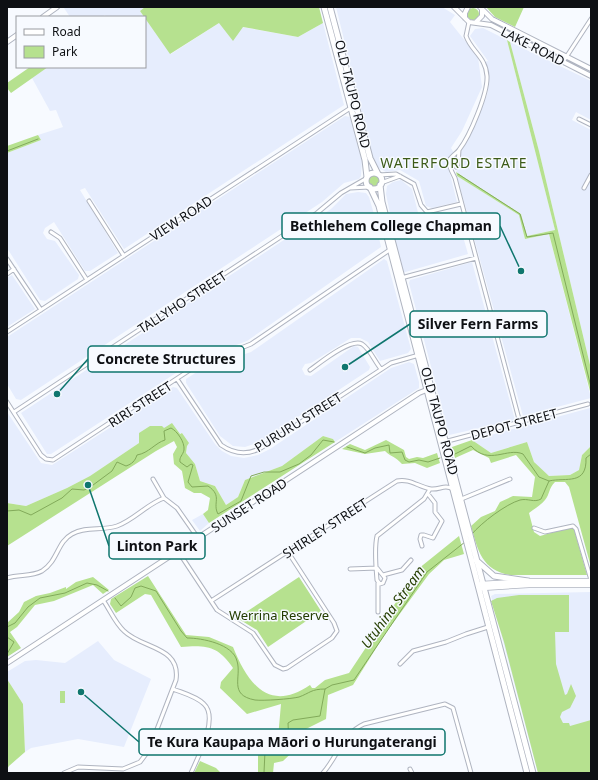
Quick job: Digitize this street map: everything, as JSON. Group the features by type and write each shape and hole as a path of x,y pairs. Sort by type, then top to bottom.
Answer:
{"highway":[{"name":"OLD TAUPO ROAD","path":"329,9 333,37"},
{"name":"OLD TAUPO ROAD","path":"329,9 333,37 370,158 378,174"},
{"name":"OLD TAUPO ROAD","path":"329,9 354,107 365,160 367,178"},
{"path":"373,173 378,174 381,184 376,188 369,187 367,178 373,173"},
{"name":"OLD TAUPO ROAD","path":"381,184 382,202 394,247 399,278"},
{"name":"OLD TAUPO ROAD","path":"369,187 378,203 389,250 399,278 420,355 480,586 503,657 529,772"},
{"name":"OLD TAUPO ROAD","path":"443,442 450,478 458,500"},
{"name":"OLD TAUPO ROAD","path":"469,542 476,559 488,628 512,718 529,772"},
{"path":"476,559 494,576 528,581"},
{"name":"OLD TAUPO ROAD","path":"488,628 492,629 498,648 503,657"},
{"path":"507,698 510,695 508,685 509,681"},
{"path":"512,718 514,714 512,704 514,701"}],"main road":[{"path":"44,16 58,7"},
{"path":"454,7 469,22"},
{"path":"465,18 465,13 468,7"},
{"path":"474,23 481,18 481,8"},
{"name":"LAKE ROAD","path":"481,8 492,19 591,70"},
{"name":"LAKE ROAD","path":"469,22 483,22 491,25 591,76"},
{"path":"7,42 16,36"},
{"name":"SUNSET ROAD","path":"7,663 428,389"},
{"path":"480,586 528,581 591,580"},
{"path":"480,586 591,585"}],"street":[{"path":"563,62 591,19"},
{"path":"469,22 466,32 467,39 480,55 486,68 487,81 485,93 459,150 449,161 455,178 520,423"},
{"name":"VIEW ROAD","path":"7,332 354,107"},
{"path":"579,119 591,125"},
{"path":"455,178 459,150"},
{"path":"453,158 458,160"},
{"path":"451,166 456,167"},
{"path":"378,174 400,176 414,184 421,205 427,212 428,223"},
{"path":"584,188 591,175"},
{"path":"381,184 400,176"},
{"name":"TALLYHO STREET","path":"14,412 317,213 348,188 367,178"},
{"path":"348,188 369,187"},
{"path":"89,201 124,256"},
{"path":"427,212 461,204"},
{"path":"51,232 60,238 87,280"},
{"name":"RIRI STREET","path":"7,402 41,455 46,459 53,460 177,380 196,366 251,344 394,247"},
{"path":"399,278 476,258"},
{"path":"7,259 41,310"},
{"path":"7,274 14,270"},
{"path":"310,370 347,345 355,343 362,344 381,369"},
{"name":"PURURU STREET","path":"177,380 222,445 233,451 246,453 261,448 391,363 420,355"},
{"name":"DEPOT STREET","path":"443,442 588,404"},
{"path":"444,486 450,478"},
{"path":"153,479 164,498 177,508 198,538"},
{"path":"458,500 510,479"},
{"name":"SHIRLEY STREET","path":"211,601 397,481 408,481 430,489"},
{"path":"378,612 376,541 378,534 428,494 430,489 444,486 453,489"},
{"path":"422,546 420,539 421,535 433,538 442,521 435,512 435,503 428,494"},
{"path":"7,578 34,574 43,570 54,560 61,544 73,533 84,529 102,529 117,526 164,498"},
{"path":"534,528 545,532 573,526 576,529 591,580"},
{"path":"178,551 219,611 253,633 278,668 287,668 332,638 337,631 334,623 288,552"},
{"path":"383,575 402,570 411,560"},
{"path":"350,569 377,568"},
{"path":"377,568 383,575 385,581 378,583"},
{"path":"64,773 75,768 129,768 145,757 173,689 177,674 175,663 171,658 124,631 103,600"},
{"path":"400,664 413,651 488,628"},
{"path":"173,689 200,700 208,708 211,720 191,773"},
{"path":"328,773 324,772 346,738 353,730 364,724 445,704 453,708 471,773"},
{"path":"205,739 221,745 232,746 250,738 256,732"},
{"path":"100,773 101,768"},
{"path":"410,769 412,773"}],"shaded area":[{"path":"145,7 140,11 143,16 69,16 64,8"},
{"path":"336,7 442,7 455,15 450,22 478,57 482,87 462,131 451,148 454,153 447,162 457,202 432,208 426,206 419,181 400,170 386,172 377,167 374,162"},
{"path":"146,19 171,54 219,23 298,37 323,23 344,105 124,249 85,188 80,190 118,253 90,271 85,271 54,222 45,228 43,233 47,239 55,241 79,275 78,279 45,301 40,300 7,248 7,153 41,140 38,135 63,127 56,110 50,111 32,78 47,68 146,68"},
{"path":"483,28 507,40 555,230 527,236 521,214 456,172 460,163 461,152 487,95 489,83 485,62 488,61 470,36 475,29"},
{"path":"510,42 591,81 591,120 576,112 572,120 591,130 591,369 539,151"},
{"path":"345,116 350,117 362,161 361,176 359,179 344,183 322,202 21,400 16,399 7,384 7,337"},
{"path":"457,176 520,215 525,239 549,234 591,398 523,416"},
{"path":"401,180 412,189 423,232 440,226 437,217 456,212 468,254 402,273 386,194 387,186 393,182"},
{"path":"358,192 366,193 369,197 378,228 381,247 247,341 196,360 51,454 47,454 21,413 331,209 346,194"},
{"path":"384,259 387,261 411,349 408,353 380,361 368,342 360,338 351,338 311,363 305,364 302,369 305,375 311,376 354,346 358,347 370,367 369,370 260,442 245,447 233,446 220,436 186,383 186,379 203,368 251,352"},
{"path":"472,262 515,420 449,435 409,283 410,280"},
{"path":"12,275 35,309 7,327 7,278"},
{"path":"409,362 414,364 419,382 419,388 335,442 333,439 323,436 282,466 245,480 238,497 226,505 215,486 200,481 195,464 186,453 187,446 182,433 139,443 90,476 26,506 7,503 7,412 41,463 52,465 173,387 177,388 215,444 222,451 231,456 244,458 258,455 270,449 391,368"},
{"path":"590,408 591,446 582,455 579,470 570,475 549,476 538,468 534,462 527,442 491,453 472,440"},
{"path":"203,514 209,523 200,531 192,520"},
{"path":"591,592 591,773 538,773 491,596 495,594"},
{"path":"98,641 114,660 151,679 124,747 78,739 31,748 25,752 23,704 7,679 7,672 25,661 36,660 65,663"}],"green space":[{"path":"145,7 319,7 323,23 298,37 243,27 233,41 219,23 170,54 146,20 146,16 143,16 140,11"},
{"path":"486,7 524,7 515,27 495,17"},
{"path":"471,8 475,8 479,14 475,20 471,20 467,16 467,12"},
{"path":"507,40 510,42 539,151 591,369 591,395 549,234 525,239 519,215 457,176 456,172 521,214 527,236 555,230"},
{"path":"29,68 47,68 11,93 7,88 7,83"},
{"path":"38,135 41,140 7,153 7,146"},
{"path":"374,175 378,177 380,181 378,185 374,187 370,185 368,181 370,177"},
{"path":"172,423 189,443 186,453 195,464 200,481 215,486 226,505 238,497 245,480 282,466 323,436 333,439 335,442 209,523 203,514 208,510 210,498 201,493 194,493 185,488 182,471 174,464 173,454 177,447 174,441 7,546 7,503 26,506 67,488 90,476 139,443 139,433 150,426 162,426 164,428"},
{"path":"386,440 404,450 406,457 409,459 417,457 423,458 437,453 440,463 427,468 415,463 402,464 385,451 365,454 342,449 350,444 365,450"},
{"path":"472,440 491,453 527,442 534,462 549,476 570,475 579,470 582,455 591,446 591,567 569,487 565,482 555,482 545,500 529,513 534,532 540,536 568,528 574,529 587,575 510,575 493,569 487,564 476,544 471,526 481,517 495,511 500,502 513,496 532,497 535,477 516,455 491,463 489,458 473,450 455,458 452,447"},
{"path":"459,536 464,554 444,560 429,574 385,634 353,685 328,695 326,719 296,734 300,745 283,761 274,763 273,773 258,773 258,754 251,742 261,734 278,738 281,704 247,714 220,688 221,682 233,668 228,661 217,651 211,648 198,646 181,647 151,595 145,594 116,613 110,604 111,599 148,576 186,635 209,637 233,647 253,683 272,695 283,696 296,693 310,685 312,688 315,688 325,680 349,673 418,569"},
{"path":"93,577 109,590 103,594 93,585 54,601 35,605 17,627 10,632 21,648 7,657 7,623 19,612 24,602 36,596 66,587 66,589 76,582"},
{"name":"Werrina Reserve","path":"299,577 321,611 268,647 257,630 237,618"},
{"path":"519,595 569,595 569,632 555,632 556,664 565,695 567,694 571,684 576,696 570,708 562,712 560,717 563,723 569,723 570,726 591,720 591,773 538,773 504,642 491,601 497,598"},
{"path":"7,679 23,704 25,752 7,769"},
{"path":"60,691 65,691 65,703 60,703"},
{"path":"200,761 216,768 221,773 194,773"}],"waterway":[{"path":"7,151 38,139"},
{"path":"458,174 520,214 527,237 553,233 591,387"},
{"path":"7,511 19,510 31,515 62,498 72,489 84,490 89,488 112,471 117,462 126,466 133,462 137,455 165,440 164,431 171,428 178,434 184,447 180,462 187,467 191,464 193,465 188,482 192,487 208,486 215,493 216,510 218,514 241,501 251,476 264,472 280,472 299,464 311,455 323,440 334,442"},
{"path":"347,447 365,453 375,448 389,445 390,453 402,452 405,460 409,462 419,460 428,462 440,458"},
{"path":"455,454 471,446 484,455 498,455 517,452 523,454 539,477 549,481"},
{"name":"Utuhina Stream","path":"472,534 494,514 508,505 520,500 536,501 541,499 549,481 579,477 583,473 586,458 591,454"},
{"name":"Utuhina Stream","path":"264,773 265,751 289,745 288,723 293,720 320,716 325,689 332,685 354,680 427,572 465,542"},
{"path":"7,627 15,623 28,607 40,598 65,593 87,583 97,585 108,591"},
{"path":"115,598 121,606 131,597 135,588 141,586 156,591 187,638 201,639 216,643 230,650 237,661 239,690 247,698 255,700 270,700 299,697 314,690 325,689"},
{"path":"7,637 14,642 7,654"}],"place":[{"name":"Bethlehem College Chapman","path":"521,271"},
{"name":"Silver Fern Farms","path":"345,367"},
{"name":"Concrete Structures","path":"57,394"},
{"name":"Linton Park","path":"88,485"},
{"name":"Te Kura Kaupapa Māori o Hurungaterangi","path":"81,692"}],"district":[{"name":"WATERFORD ESTATE","path":"454,163"}]}
